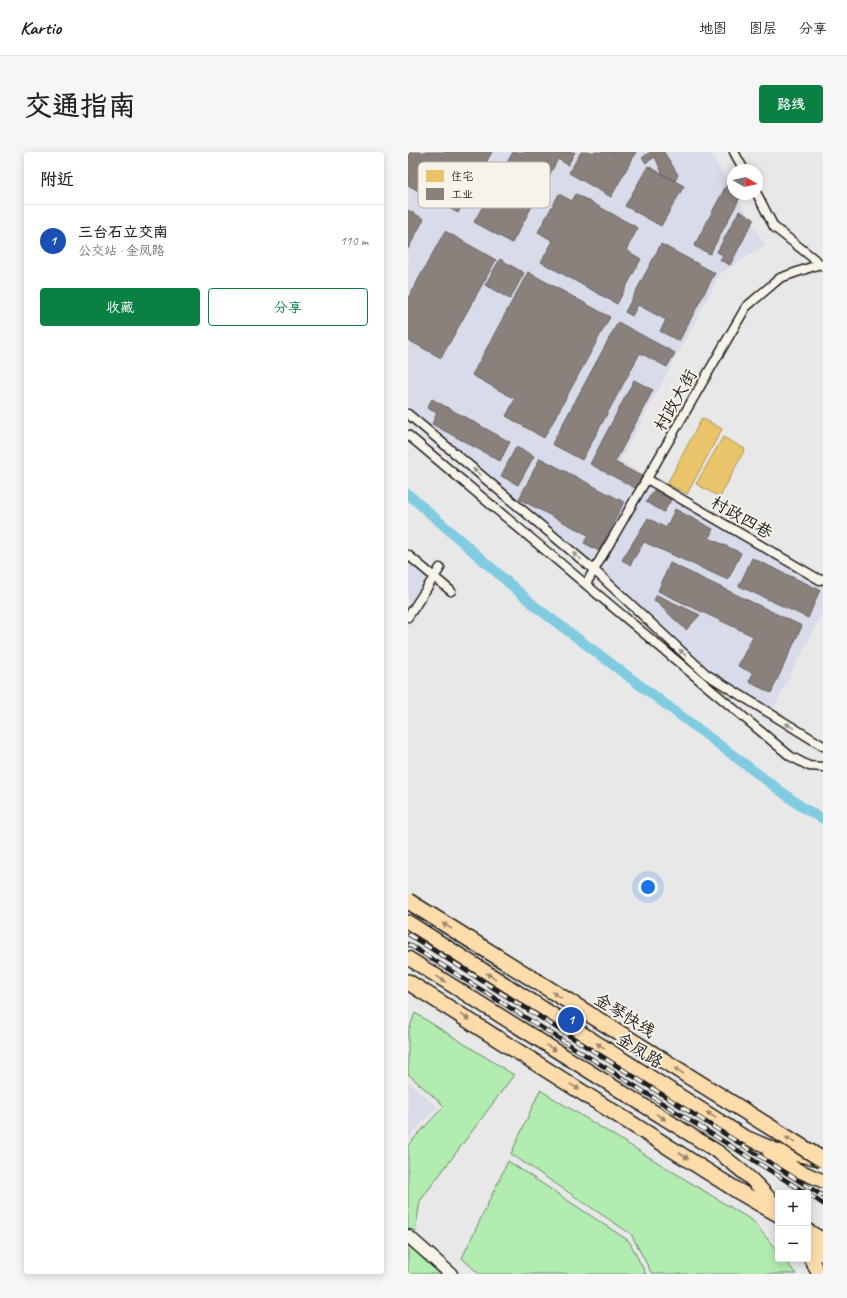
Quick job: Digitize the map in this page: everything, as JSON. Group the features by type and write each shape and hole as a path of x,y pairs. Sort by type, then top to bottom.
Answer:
{"highway":[{"name":"金琴快线","path":"408,901 823,1160"},
{"path":"408,982 738,1191 775,1212"},
{"path":"811,1234 823,1241"}],"main road":[{"name":"金凤路","path":"408,922 744,1136 778,1151 823,1160"},
{"path":"408,958 718,1152 749,1175 769,1196 775,1205"},
{"path":"744,1136 795,1169 823,1181"},
{"path":"811,1248 823,1255"},
{"path":"811,1259 819,1274"}],"street":[{"path":"734,152 741,164"},
{"path":"760,200 774,227 822,265"},
{"name":"村政大街","path":"586,584 746,307 780,278 822,265"},
{"path":"408,414 594,570 706,674 823,746"},
{"path":"408,435 790,756 810,766 823,767"},
{"name":"村政四巷","path":"647,479 820,580 823,579"},
{"path":"408,555 451,591"},
{"path":"408,617 440,568"},
{"path":"408,1236 451,1274"}],"shaded area":[{"path":"408,152 710,152 727,181 727,200 739,200 765,245 721,273 620,461 823,577 823,611 767,721 408,422"},
{"path":"408,561 428,578 408,609"},
{"path":"408,1082 437,1107 408,1138"}],"green space":[{"path":"415,1013 514,1075 420,1201 415,1233 408,1233 408,1145 444,1106 408,1074 408,1033"},
{"path":"540,1090 753,1221 775,1248 775,1262 786,1262 796,1274 652,1274 631,1234 511,1154"},
{"path":"508,1161 629,1241 646,1274 479,1274 462,1258"},
{"path":"408,1243 443,1274 408,1274"}],"building: 住宅":[{"path":"702,418 722,429 687,494 667,484"},
{"path":"723,437 745,449 720,497 696,484"}],"building: 工业":[{"path":"408,152 492,152 486,162 418,162 418,191 408,185"},
{"path":"513,152 575,152 568,165 558,159 550,174 550,162 507,162"},
{"path":"581,152 636,152 611,197 569,173"},
{"path":"650,152 664,152 678,175 675,181 663,175 655,157 646,163 642,158"},
{"path":"648,166 684,186 661,226 625,206"},
{"path":"727,184 727,200 739,200 710,254 694,246"},
{"path":"559,194 572,201 576,194 638,228 626,250 641,259 617,304 541,262 553,241 538,232"},
{"path":"449,208 461,208 458,213"},
{"path":"482,208 531,208 512,243 474,222"},
{"path":"408,210 424,219 408,249"},
{"path":"739,211 754,219 730,265 720,260 723,255 717,252"},
{"path":"445,231 496,260 441,358 408,340 408,298"},
{"path":"661,244 715,273 679,341 660,331 666,320 638,305 632,316 625,312"},
{"path":"500,259 524,273 510,299 485,285"},
{"path":"528,272 610,317 544,438 506,416 515,399 472,375"},
{"path":"618,322 675,353 667,367 640,353 582,460 552,444"},
{"path":"634,380 653,390 615,462 643,477 637,489 590,464"},
{"path":"432,399 510,442 500,461 432,424 437,413 427,408"},
{"path":"516,447 534,456 518,485 501,476"},
{"path":"540,458 624,502 599,551 584,543 588,535 519,499"},
{"path":"654,490 671,500 664,512 646,502"},
{"path":"675,509 713,529 709,538 741,553 728,580 644,542 630,565 622,560 648,518 666,528"},
{"path":"752,558 820,590 808,618 739,586"},
{"path":"670,563 802,626 771,693 749,682 753,673 738,666 753,636 658,591"},
{"path":"657,595 700,615 686,630 654,600"}],"waterway":[{"path":"408,494 536,607 802,807 823,819"}],"railway":[{"path":"408,934 823,1196"},
{"path":"408,944 801,1190"},
{"path":"811,1196 823,1204"}],"place":[{"name":"三台石立交南","path":"571,1020"}]}
